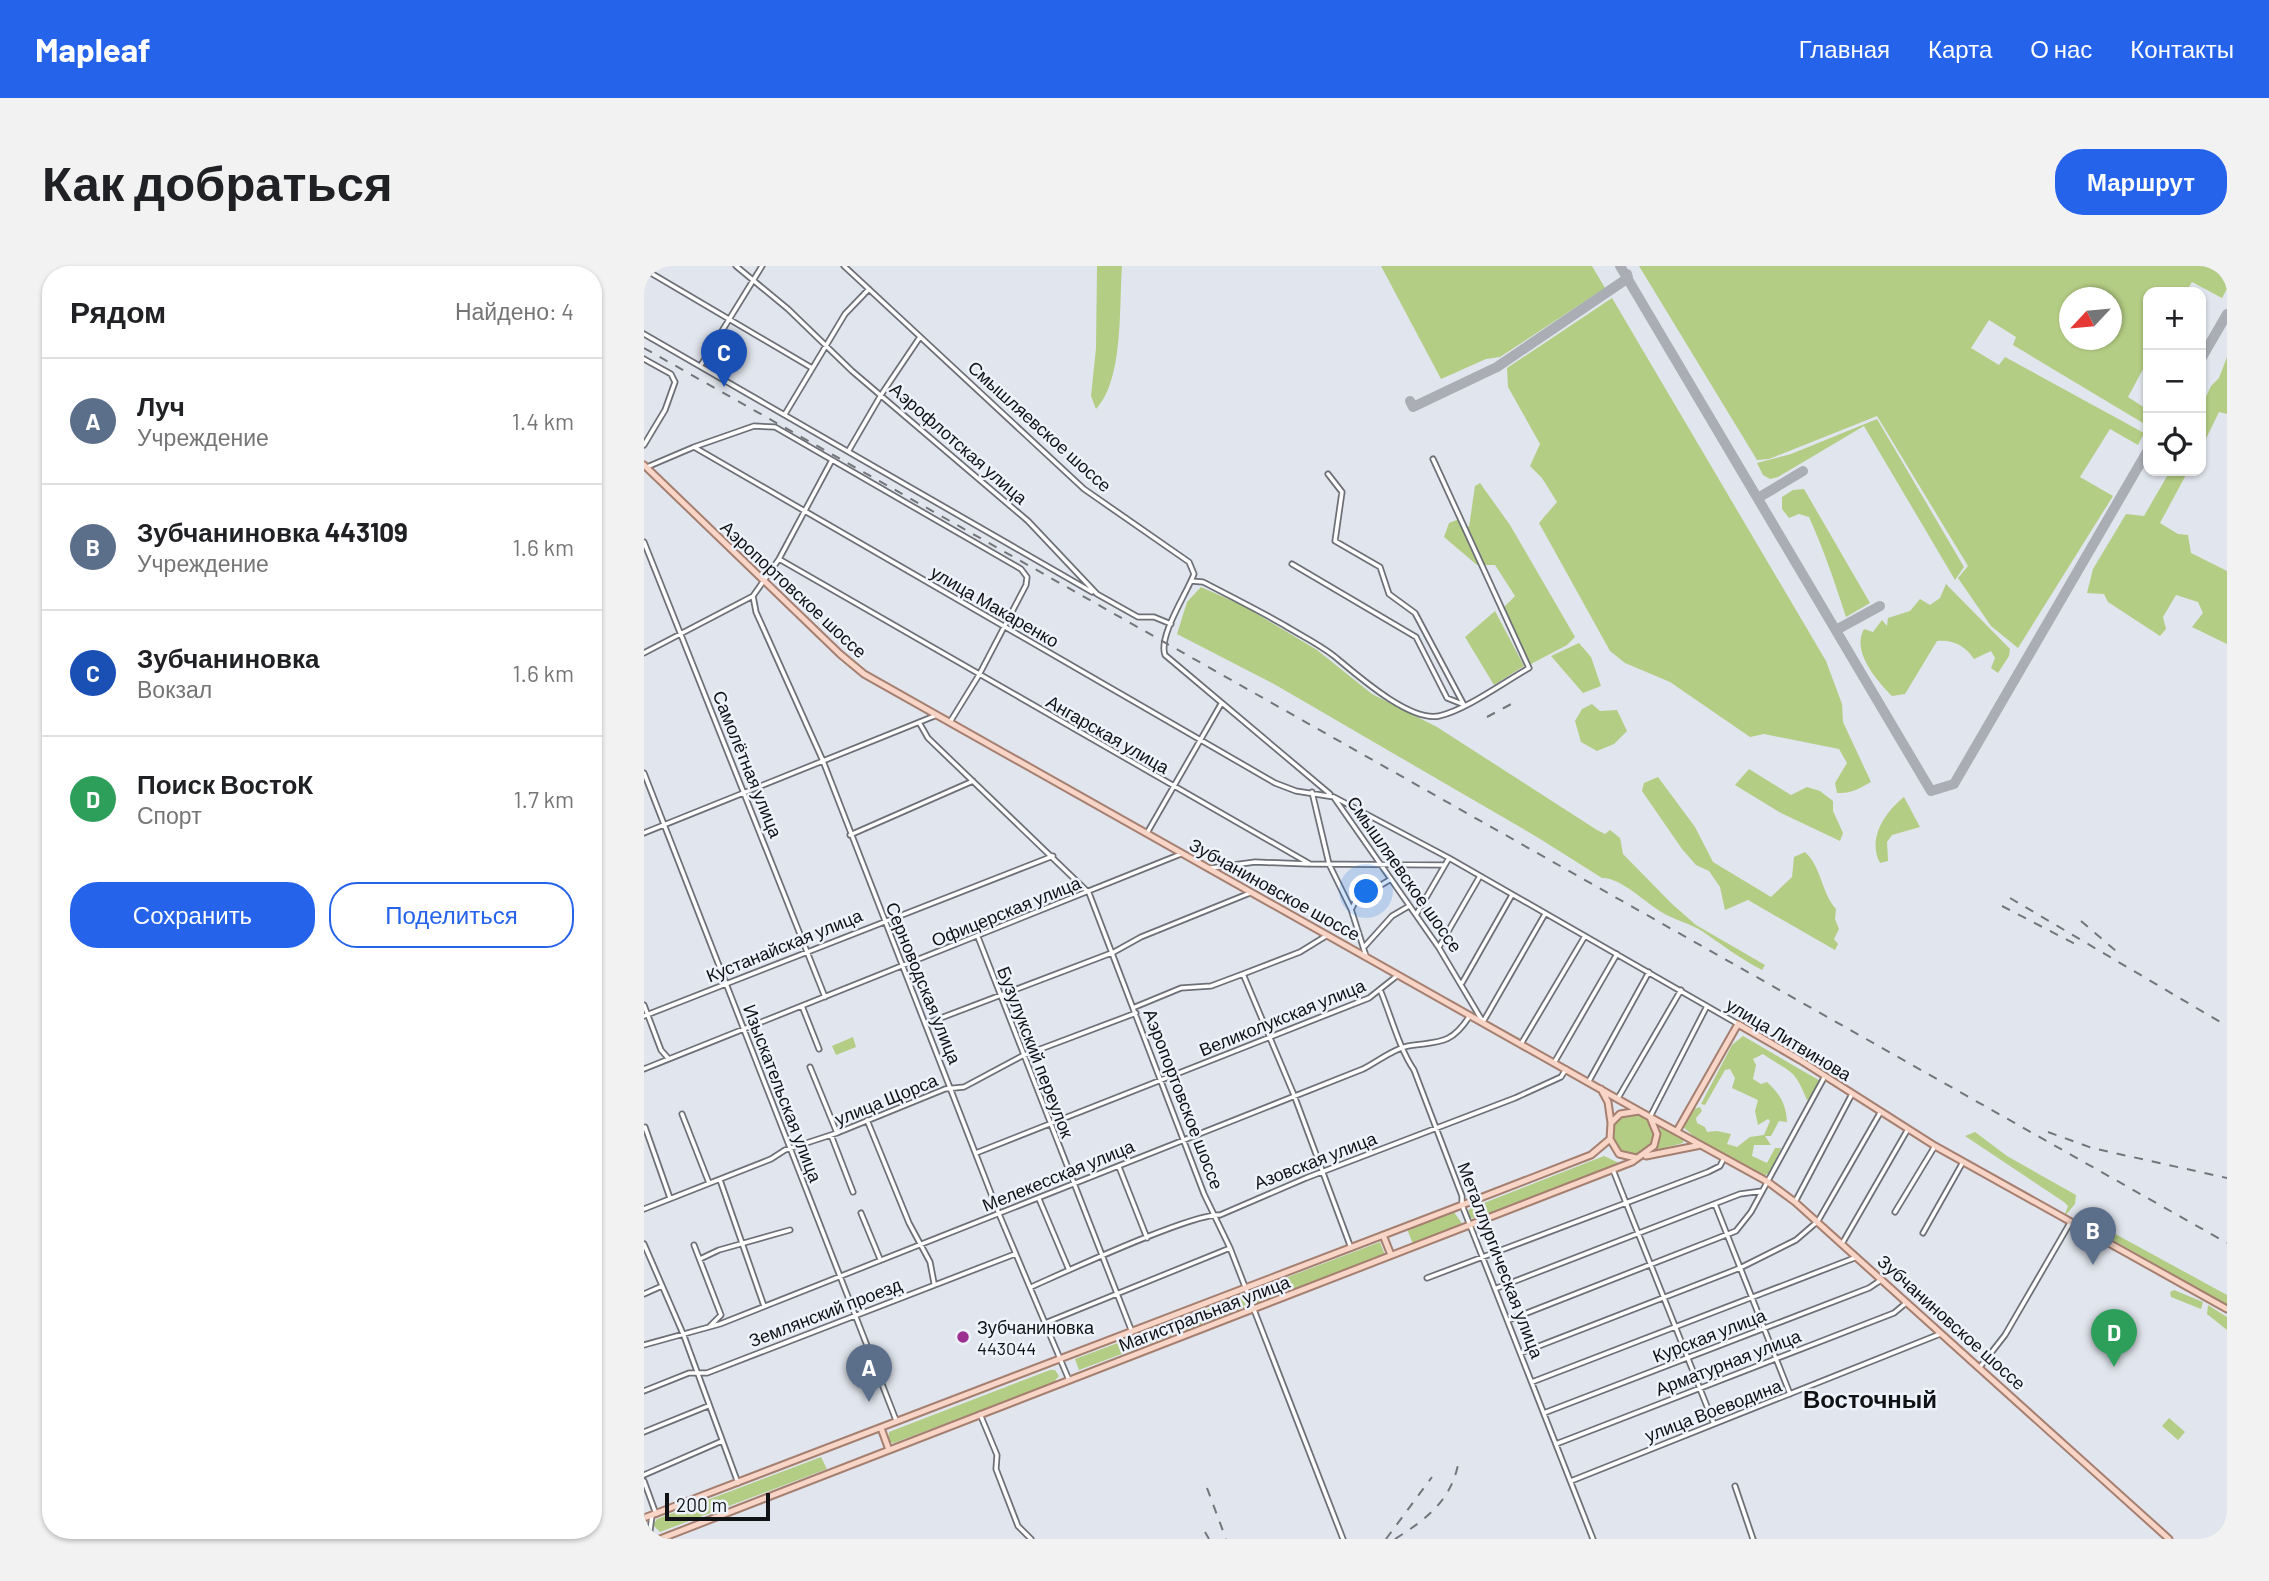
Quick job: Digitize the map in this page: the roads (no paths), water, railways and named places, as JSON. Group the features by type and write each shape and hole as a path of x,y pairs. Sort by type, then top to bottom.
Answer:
{"main road":[{"name":"Аэропортовское шоссе","path":"645,467 854,666 937,715"},
{"name":"Зубчаниновское шоссе","path":"937,715 1639,1111"},
{"name":"улица Литвинова","path":"1738,1024 1962,1162 2227,1309"},
{"path":"1677,1131 1738,1024"},
{"path":"1600,1087 1608,1102 1610,1139 1614,1150 1623,1157 1640,1157 1701,1145"},
{"path":"1611,1124 1620,1114 1639,1111 1650,1117 1656,1128 1656,1140 1650,1151 1640,1157"},
{"name":"Зубчаниновское шоссе","path":"1650,1117 1768,1182 1795,1202 1843,1242 2169,1539"},
{"name":"Магистральная улица","path":"644,1518 1462,1205 1591,1154 1610,1139"},
{"name":"Магистральная улица","path":"660,1539 1472,1225 1640,1157"},
{"path":"1383,1235 1391,1255"},
{"path":"881,1428 889,1450"}],"street":[{"name":"Аэрофлотская улица","path":"736,266 1028,521 1097,594 1138,617 1154,617 1171,624"},
{"path":"701,365 762,266"},
{"name":"Смышляевское шоссе","path":"845,266 1084,489 1189,562 1194,574 1171,624 1163,650 1165,655 1334,797 1439,948 1483,1022"},
{"path":"644,269 813,368"},
{"path":"785,414 845,314 869,289"},
{"path":"644,334 1097,594"},
{"path":"849,450 881,395 920,337"},
{"path":"644,359 671,374 675,382 665,410 644,445"},
{"path":"645,467 694,447 766,424 1013,563 1027,577 1026,585 979,675 950,722"},
{"name":"улица Макаренко","path":"694,447 1275,783 1296,791 1334,797"},
{"path":"1191,581 1203,582 1283,625 1333,656 1357,678 1390,699 1425,715 1438,716 1464,705 1529,668 1433,459"},
{"path":"644,653 753,596 779,559 832,460"},
{"path":"1328,474 1342,492 1335,541 1380,567 1389,594 1415,614 1464,705"},
{"name":"Самолётная улица","path":"644,542 825,997"},
{"name":"Ангарская улица","path":"779,559 1174,789 1310,864 1444,865"},
{"path":"1292,564 1416,638 1447,698 1464,705"},
{"name":"Серноводская улица","path":"753,596 756,612 823,761 999,1214 1069,1380"},
{"path":"1147,833 1221,704"},
{"path":"644,833 937,715"},
{"name":"Аэропортовское шоссе","path":"920,724 928,738 1089,893 1114,952 1204,1194 1216,1214 1230,1248 1343,1539"},
{"name":"Изыскательская улица","path":"644,773 897,1422"},
{"path":"850,835 973,781"},
{"path":"1312,792 1329,864 1351,909 1366,956"},
{"name":"улица Литвинова","path":"1334,797 1449,858 1738,1024"},
{"name":"Офицерская улица","path":"644,1069 1089,893 1182,853"},
{"name":"Кустанайская улица","path":"646,1015 883,920 1053,856"},
{"path":"1416,915 1449,858"},
{"path":"1209,868 1255,862 1310,864"},
{"path":"1439,948 1480,876"},
{"path":"1351,909 1356,900 1391,879"},
{"path":"925,1024 1114,952 1141,937 1252,892"},
{"path":"1462,983 1513,895"},
{"path":"1365,946 1392,916 1409,906"},
{"path":"1483,1022 1545,914"},
{"name":"улица Щорса","path":"644,1209 867,1120 951,1089 964,1087 1022,1056 1135,1010 1181,988 1211,986 1300,952 1328,935"},
{"path":"1521,1044 1585,936"},
{"name":"Бузулукский переулок","path":"978,937 1022,1056 1132,1332"},
{"path":"1554,1062 1617,954"},
{"path":"1589,1081 1649,972"},
{"path":"1243,974 1294,1095 1350,1248"},
{"name":"Великолукская улица","path":"976,1153 1381,992 1398,975"},
{"path":"1618,1098 1681,990"},
{"name":"Металлургическая улица","path":"1381,992 1401,1040 1402,1049 1414,1070 1462,1196 1462,1205 1486,1258 1593,1539"},
{"path":"644,1005 661,1050 668,1058"},
{"path":"802,1006 819,1049"},
{"path":"1650,1117 1707,1006"},
{"name":"Мелекесская улица","path":"644,1345 709,1328 1363,1069 1402,1049 1430,1045 1459,1032 1471,1015"},
{"path":"810,1067 837,1133"},
{"name":"Азовская улица","path":"1031,1287 1147,1238 1216,1214 1533,1090 1561,1077 1566,1069"},
{"path":"1509,1320 1728,1236 1743,1224 1825,1076"},
{"path":"1795,1202 1852,1094"},
{"path":"1521,1353 1740,1268 1796,1240 1818,1221 1880,1112"},
{"path":"682,1114 709,1183"},
{"path":"867,1120 909,1223 930,1262 934,1283"},
{"path":"645,1128 670,1198"},
{"path":"1843,1242 1908,1129"},
{"path":"831,1135 853,1192"},
{"path":"1895,1212 1935,1146"},
{"path":"1427,1278 1486,1258 1708,1172 1720,1166 1724,1157"},
{"path":"1923,1233 1962,1162"},
{"path":"1119,1167 1147,1238"},
{"path":"1613,1170 1714,1424"},
{"path":"720,1179 764,1306"},
{"path":"1497,1288 1740,1194 1762,1191"},
{"path":"1040,1199 1069,1270"},
{"path":"1715,1204 1790,1395"},
{"path":"861,1213 880,1259"},
{"path":"1980,1367 2005,1335 2070,1223"},
{"path":"700,1259 719,1250 745,1245 790,1230"},
{"path":"644,1244 645,1252 684,1336 738,1483"},
{"path":"694,1245 721,1315 709,1328"},
{"path":"1045,1323 1230,1248"},
{"name":"Землянский проезд","path":"644,1391 854,1317 934,1283 1015,1254"},
{"path":"1532,1382 1859,1257"},
{"name":"Курская улица","path":"1544,1413 1869,1288 1883,1279"},
{"path":"644,1294 662,1286"},
{"name":"Арматурная улица","path":"1556,1444 1894,1313 1907,1301"},
{"name":"улица Воеводина","path":"1571,1481 1942,1333"},
{"path":"644,1432 708,1406"},
{"path":"980,1414 996,1455 996,1469 1018,1526 1031,1539"},
{"path":"644,1475 722,1441"},
{"path":"644,1481 654,1515 649,1539"},
{"path":"1735,1486 1753,1539"}],"railway":[{"path":"644,348 2227,1243"},
{"path":"1487,717 1515,702"},
{"path":"2010,898 2227,1026"},
{"path":"2002,906 2079,946"},
{"path":"2081,921 2116,951"},
{"path":"2048,1132 2092,1148 2227,1178"},
{"path":"1395,1539 1435,1509 1449,1490 1458,1465"},
{"path":"1386,1539 1432,1477"},
{"path":"1207,1488 1226,1539"},
{"path":"1205,1532 1209,1539"}],"place":[{"name":"Зубчаниновка","path":"724,387"},
{"name":"Зубчаниновка 443109","path":"2093,1265"},
{"name":"Зубчаниновка 443044","path":"963,1337"},
{"name":"Поиск ВостоК","path":"2114,1367"},
{"name":"Луч","path":"869,1402"}],"district":[{"name":"Восточный","path":"1870,1398"}]}
